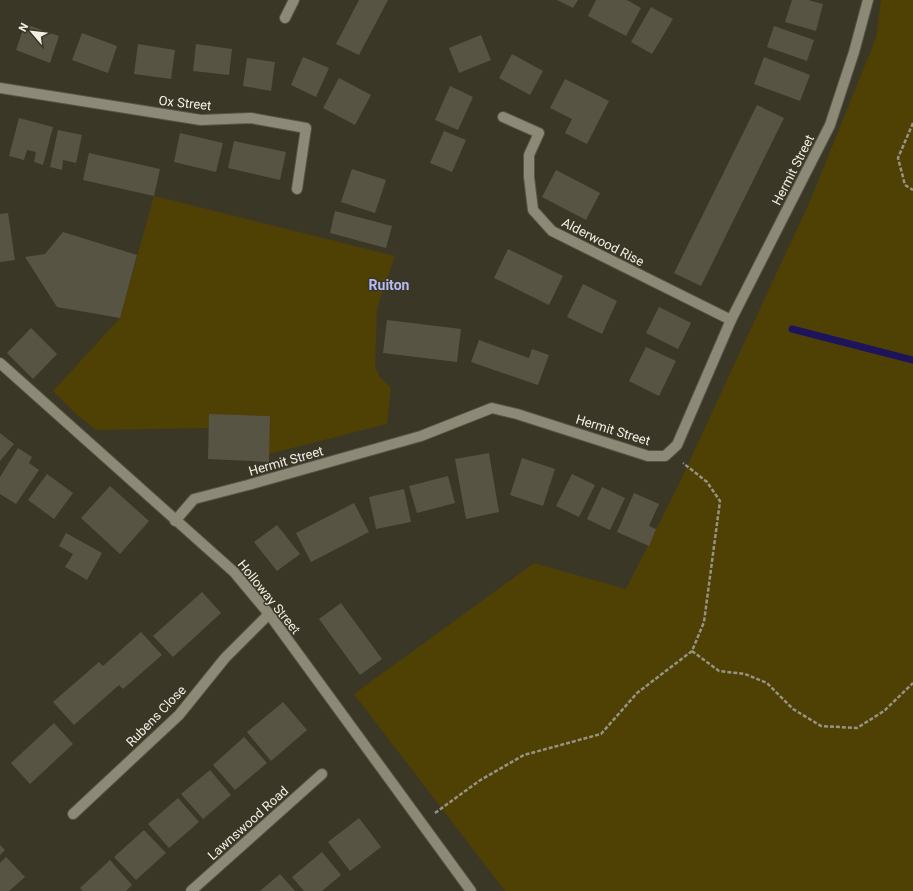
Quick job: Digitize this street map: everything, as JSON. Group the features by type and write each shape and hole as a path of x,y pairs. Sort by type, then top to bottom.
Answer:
{"street":[{"path":"286,18 294,0"},
{"name":"Hermit Street","path":"175,521 194,499 421,436 492,408 517,414 648,456 665,456 677,445 731,320 830,125 854,52 868,0"},
{"name":"Ox Street","path":"0,88 201,120 251,118 306,128 297,189"},
{"name":"Alderwood Rise","path":"503,117 539,133 529,155 529,177 533,210 552,231 731,320"},
{"name":"Holloway Street","path":"0,363 175,521 234,572 269,614 471,891"},
{"name":"Rubens Close","path":"73,814 179,715 225,658 269,614"},
{"name":"Lawnswood Road","path":"191,891 322,774"}],"path":[{"path":"913,123 898,158 905,185 913,190"},
{"path":"421,823 479,781 524,755 601,734 637,693 692,651 704,622 720,501 707,482 669,452"},
{"path":"692,651 719,671 744,674 766,683 793,709 821,726 857,728 884,711 913,683"}],"shaded area":[{"path":"881,0 913,0 913,891 505,891 354,694 534,563 626,589 679,484 810,201 876,38"},
{"path":"154,196 395,256 377,308 375,367 380,377 391,388 387,424 269,454 270,416 209,414 209,428 96,430 76,414 53,391 120,318"}],"building":[{"path":"359,0 388,0 359,55 336,44"},
{"path":"557,0 578,0 573,8"},
{"path":"596,0 627,0 641,8 626,36 588,16"},
{"path":"792,0 808,0 823,4 816,31 785,22"},
{"path":"651,7 673,19 652,54 631,42"},
{"path":"25,24 59,36 50,63 16,50"},
{"path":"774,26 814,40 807,61 767,47"},
{"path":"82,33 117,46 108,73 72,60"},
{"path":"481,35 491,60 459,73 449,48"},
{"path":"138,44 175,50 171,79 134,74"},
{"path":"196,44 232,49 229,75 193,71"},
{"path":"512,54 543,71 530,95 499,78"},
{"path":"303,57 329,68 316,97 291,85"},
{"path":"764,57 810,75 800,101 754,84"},
{"path":"247,58 275,62 271,91 243,86"},
{"path":"339,78 371,95 355,125 323,108"},
{"path":"565,79 609,101 587,144 565,133 572,119 550,108"},
{"path":"450,86 473,97 458,130 435,120"},
{"path":"757,105 784,118 701,286 674,273"},
{"path":"19,118 53,127 43,165 34,162 36,152 27,150 24,160 9,156"},
{"path":"58,130 82,135 76,163 63,160 62,170 50,167"},
{"path":"444,131 466,140 452,172 430,163"},
{"path":"180,133 223,143 216,172 174,162"},
{"path":"234,141 286,152 280,180 228,168"},
{"path":"89,153 160,169 154,196 83,180"},
{"path":"352,169 386,180 375,213 341,202"},
{"path":"556,170 600,193 586,220 542,197"},
{"path":"335,211 392,226 386,248 330,233"},
{"path":"8,213 15,260 0,262 0,214"},
{"path":"63,232 137,255 120,318 57,307 25,257 45,254"},
{"path":"508,249 563,276 549,305 494,278"},
{"path":"583,284 617,301 602,334 567,317"},
{"path":"659,307 691,323 678,349 646,333"},
{"path":"387,320 461,329 457,362 383,353"},
{"path":"31,328 57,354 33,379 7,353"},
{"path":"479,340 529,358 532,349 549,355 538,385 471,362"},
{"path":"646,347 676,361 659,396 629,381"},
{"path":"209,414 270,416 269,462 208,459"},
{"path":"0,433 14,444 0,461"},
{"path":"18,448 32,457 29,463 39,470 16,504 0,494 0,477"},
{"path":"489,453 499,512 466,519 455,459"},
{"path":"522,458 555,469 543,506 510,495"},
{"path":"47,474 73,493 54,519 28,500"},
{"path":"572,474 595,485 579,517 556,506"},
{"path":"448,476 455,503 417,513 409,486"},
{"path":"110,486 149,521 120,554 81,518"},
{"path":"602,487 625,498 610,530 587,519"},
{"path":"404,489 411,522 376,529 369,497"},
{"path":"634,493 659,504 649,526 656,529 649,546 617,532"},
{"path":"354,503 369,532 311,562 296,533"},
{"path":"277,525 300,554 277,571 254,542"},
{"path":"66,533 102,553 87,580 65,567 73,554 59,546"},
{"path":"202,592 221,613 173,657 153,636"},
{"path":"341,603 382,659 360,675 319,619"},
{"path":"141,632 162,655 123,689 119,685 74,725 53,702 99,662 103,666"},
{"path":"283,702 307,730 271,761 247,732"},
{"path":"54,723 73,744 30,784 11,763"},
{"path":"244,737 267,763 235,790 213,765"},
{"path":"210,770 231,795 203,819 181,794"},
{"path":"178,798 199,822 169,848 148,824"},
{"path":"359,818 381,847 350,871 328,842"},
{"path":"144,830 166,853 136,880 114,857"},
{"path":"0,845 5,850 0,855"},
{"path":"322,852 341,875 322,891 304,891 292,877"},
{"path":"6,857 25,877 9,891 0,891 0,863"},
{"path":"110,860 132,885 126,891 83,891 80,888"},
{"path":"280,874 295,891 260,891"}],"waterway":[{"path":"792,329 913,360"}],"district":[{"name":"Ruiton","path":"389,285"}]}
